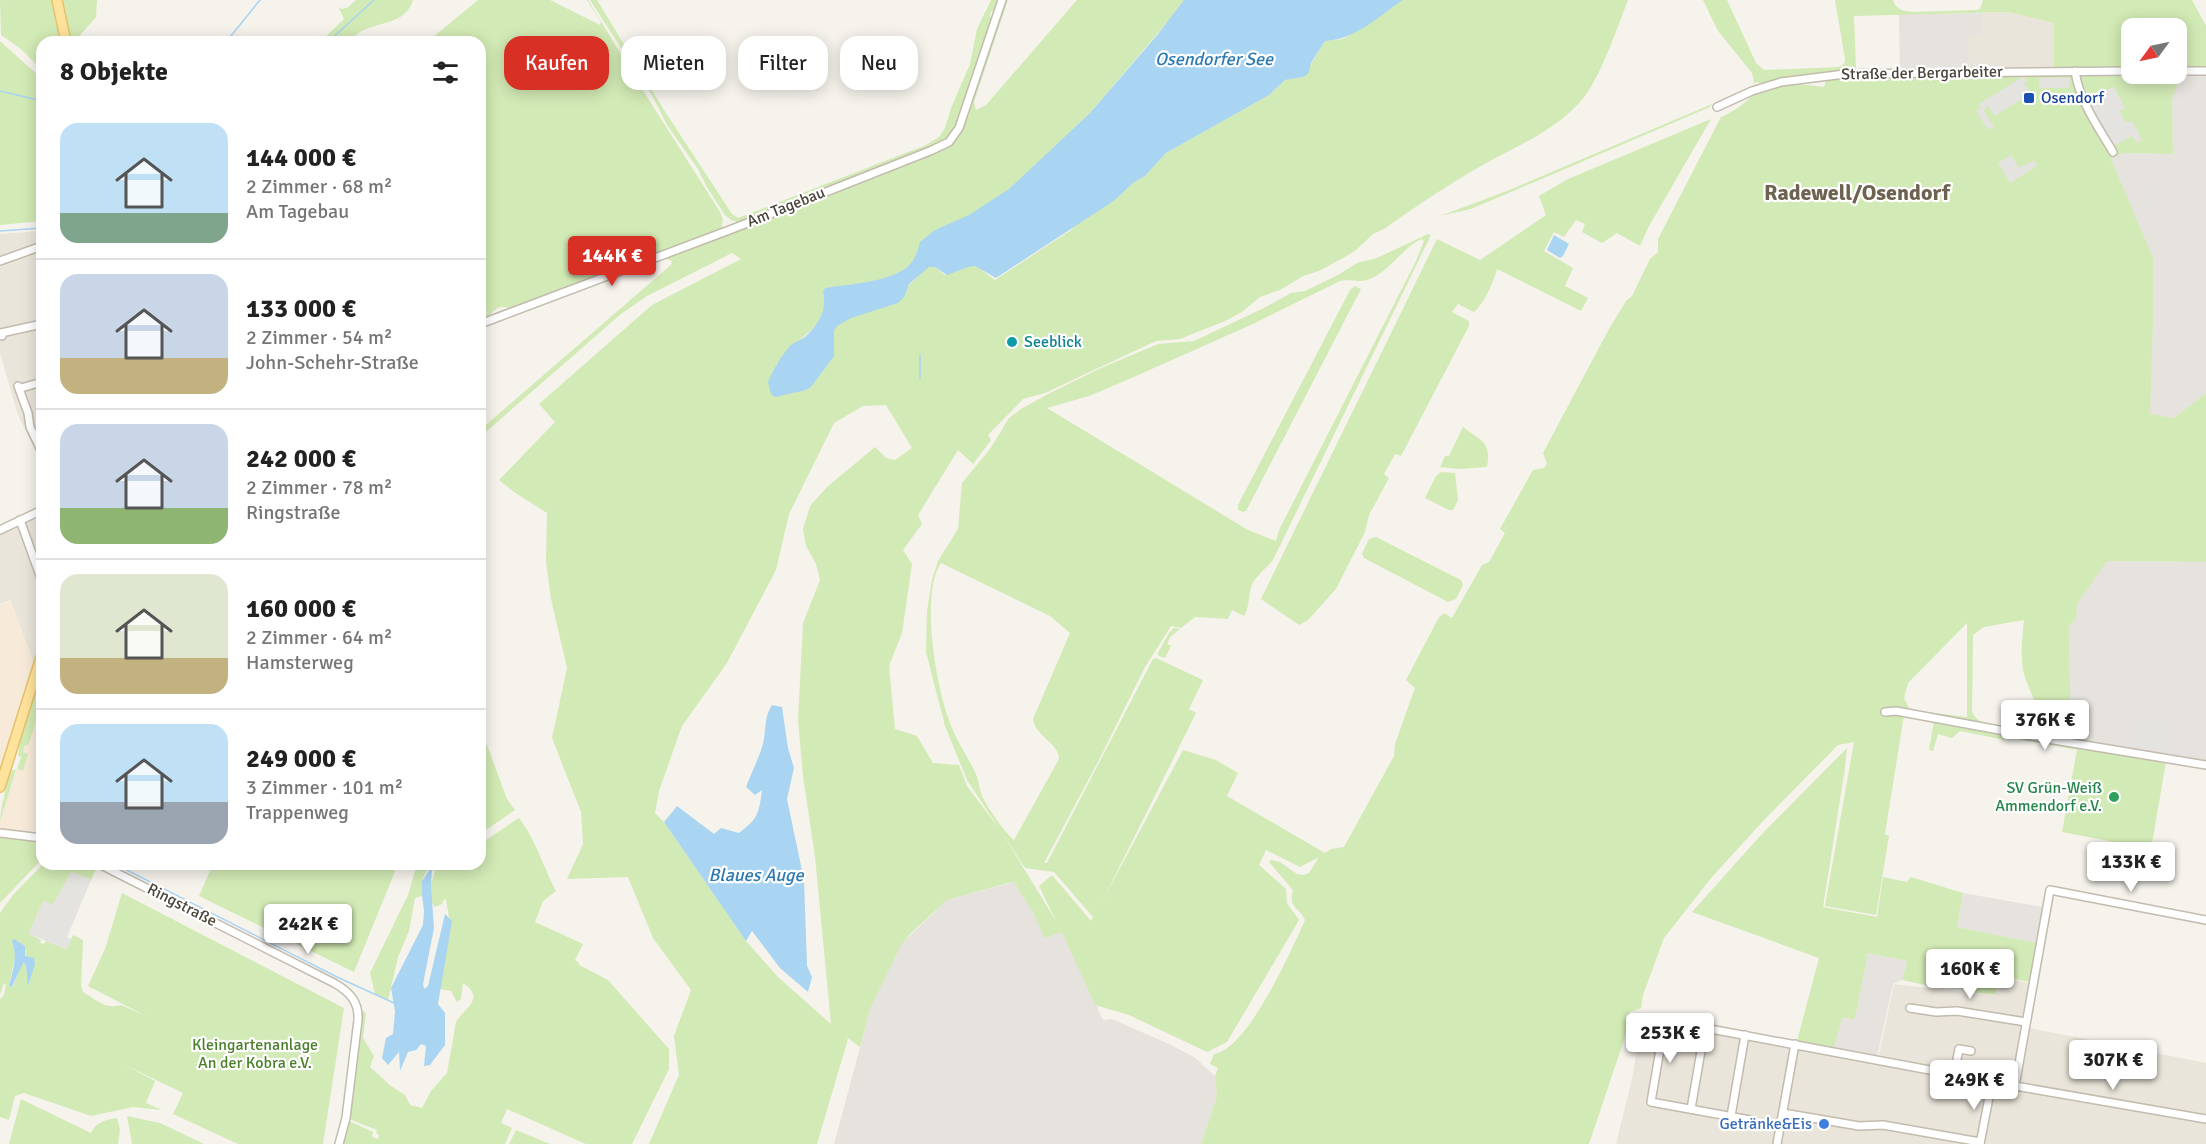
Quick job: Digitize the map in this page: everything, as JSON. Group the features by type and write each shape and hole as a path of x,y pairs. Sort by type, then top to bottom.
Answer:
{"main road":[{"path":"57,0 65,36"},
{"path":"0,787 36,673"}],"street":[{"name":"Am Tagebau","path":"486,322 940,147 954,136 959,128 1002,0"},
{"path":"2075,71 2081,93 2096,125 2113,152"},
{"name":"Straße der Bergarbeiter","path":"1717,107 1762,87 1812,76 2121,71"},
{"path":"2187,71 2206,71"},
{"path":"0,261 36,248"},
{"path":"2,336 1,333 36,325"},
{"path":"36,383 19,387 30,427 36,440"},
{"path":"0,530 36,513"},
{"path":"20,520 36,564"},
{"path":"1885,712 1896,711 2206,765"},
{"path":"0,833 36,837"},
{"name":"Ringstraße","path":"111,870 334,983 351,996 358,1007 358,1020 346,1118 339,1144"},
{"path":"2015,1086 2050,890 2206,920"},
{"path":"1910,1008 1936,1012 1957,1011 2026,1022"},
{"path":"1657,1019 1992,1082 2206,1119"},
{"path":"1665,1020 1651,1102 1750,1120"},
{"path":"1691,1109 1705,1028"},
{"path":"1731,1116 1745,1035"},
{"path":"1777,1144 1795,1044"},
{"path":"1954,1075 1959,1049 1971,1051"},
{"path":"1783,1113 1859,1126 1883,1125 1980,1143 1992,1082"}],"shaded area":[{"path":"2008,12 2054,23 2055,68 1969,68 1969,35 1982,34 1982,13"},
{"path":"1982,13 1982,34 1969,36 1969,68 1900,69 1899,14"},
{"path":"2187,74 2206,74 2206,393 2174,418 2149,414 2153,324 2111,159 2121,153 2173,154 2172,99 2177,84 2187,84"},
{"path":"2024,76 2027,82 2024,83 2031,94 1994,116 1988,106 1985,108 1984,111 1994,127 1988,130 1976,111 1981,107 1979,104"},
{"path":"2039,78 2069,78 2069,88 2039,88"},
{"path":"2114,87 2125,108 2119,111 2126,123 2132,121 2142,140 2137,143 2132,136 2110,148 2084,99"},
{"path":"2011,155 2019,168 2034,160 2037,166 2010,183 1998,163"},
{"path":"2146,189 2159,189 2159,206 2146,204"},
{"path":"36,231 36,452 18,415 0,353 0,234"},
{"path":"36,519 35,662 10,600 0,604 0,535"},
{"path":"2107,561 2206,562 2206,765 2071,742 2069,626 2076,620 2076,604"},
{"path":"10,601 35,662 0,769 0,605"},
{"path":"36,721 36,835 4,832 0,827 16,769 23,771 22,752 24,746 29,743"},
{"path":"2170,721 2171,751 2133,745 2134,723"},
{"path":"71,872 91,880 67,937 71,939 66,949 29,934 43,901 53,904"},
{"path":"1014,882 1035,916 1044,937 1062,931 1103,1020 1112,1019 1169,1044 1194,1057 1215,1076 1217,1096 1201,1144 834,1144 871,1007 900,945 947,900"},
{"path":"1963,893 2043,907 2036,943 1957,927"},
{"path":"1868,953 1907,961 1902,980 1893,984 1877,1057 1834,1048 1842,1018 1855,1019"},
{"path":"2000,977 2033,984 2025,1027 2206,1063 2206,1144 1616,1144 1632,1079 1642,1019 1657,1019 1878,1059 1894,984 1996,996"}],"green space":[{"path":"0,0 54,0 62,36 36,36 36,64 21,49 1,35"},
{"path":"59,0 97,0 96,17 79,36 68,36"},
{"path":"356,0 413,0 408,10 401,16 366,29 355,36 326,36 344,19 338,6 341,9 347,8"},
{"path":"478,0 550,0 600,25 601,22 588,0 621,54 621,90 643,90 720,212 723,220 721,229 510,309 498,308 486,317 486,36 434,36"},
{"path":"590,0 597,0 621,39 621,48"},
{"path":"991,0 998,0 995,10 991,12 992,18 957,124 947,138 931,148 740,223 725,215 698,169 667,125 648,90 652,90 732,214 738,218 926,145 939,137 945,128 970,64 977,29"},
{"path":"1003,0 1008,0 974,102 976,110 986,105 1077,0 1186,0 1089,114 1009,190 891,276 869,282 825,288 823,313 819,321 783,355 772,373 828,362 836,321 889,304 931,264 945,275 972,263 995,280 1071,230 1081,220 1115,200 1133,183 1145,176 1166,153 1269,95 1285,80 1303,77 1325,41 1343,39 1403,0 1628,0 1609,50 1591,87 1575,107 1553,126 1448,186 1373,234 1355,251 1319,271 1303,276 1280,290 1260,297 1242,312 1225,321 1180,339 1156,341 1045,393 1023,399 988,435 991,440 973,464 958,450 918,515 922,524 903,550 912,564 902,633 889,666 895,729 917,736 933,763 959,765 967,786 1000,830 967,780 945,726 926,652 927,611 932,580 938,561 958,529 962,483 990,449 1009,418 1050,393 1101,368 1158,344 1194,341 1291,293 1305,291 1357,263 1377,258 1428,234 1431,235 1273,560 1253,583 1244,616 1232,610 1228,619 1195,617 1181,628 1171,626 1145,667 1044,863 1047,863 1153,659 1156,658 1203,680 1189,709 1196,713 1103,900 1183,750 1216,760 1238,773 1227,796 1325,853 1331,849 1344,847 1394,756 1395,744 1415,688 1406,680 1439,617 1444,613 1452,618 1482,565 1489,562 1505,533 1500,529 1533,470 1544,468 1547,464 1543,453 1609,329 1626,301 1632,296 1650,259 1658,252 1658,239 1721,117 1768,88 1786,84 1824,87 1829,72 1791,77 1763,85 1758,82 1752,84 1754,82 1752,73 1718,31 1703,0 1727,0 1756,63 1764,70 1839,67 1844,64 1835,0 1893,0 1898,8 1913,12 1976,10 1980,9 1983,0 2192,0 2206,26 2206,74 2187,75 2187,18 2121,18 2121,84 2178,84 2172,99 2173,154 2122,153 2111,159 2153,258 2150,414 2174,418 2206,393 2206,562 2107,561 2077,604 2076,620 2069,626 2071,742 2078,747 2166,762 2151,849 2062,832 2077,750 1960,731 1952,738 1938,734 1933,751 1929,750 1934,721 1904,715 1885,834 1889,836 1876,915 1825,906 1854,742 1838,745 1712,877 1664,938 1643,995 1641,1008 1629,1012 1639,1019 1629,1025 1589,1144 1201,1144 1217,1096 1215,1076 1218,1068 1210,1064 1214,1054 1227,1048 1254,1018 1279,975 1305,920 1293,904 1293,890 1269,862 1271,860 1280,862 1297,874 1303,875 1309,873 1319,857 1300,867 1266,850 1259,865 1286,889 1287,903 1299,920 1227,1042 1207,1052 1129,1015 1095,1005 1062,932 1044,938 1035,916 1014,882 947,900 901,945 871,1007 860,1047 845,1036 848,1039 817,1144 649,1144 679,1075 674,1036 691,990 653,938 628,877 567,879 583,844 581,812 552,738 567,668 551,599 546,562 547,513 499,480 555,422 539,404 652,305 741,259 732,253 647,296 621,314 486,432 486,425 672,264 671,260 665,259 486,327 486,324 952,141","holes":["2008,12 2054,23 2054,68 1856,69 1854,16","1421,239 1424,241 1416,261 1279,530 1276,541 1248,530 1047,408 1089,396 1127,380 1253,324 1338,282 1363,281 1375,277","886,405 912,448 895,460 886,458 875,447 827,487 810,506 803,529 806,546 816,564 820,580 803,623 798,720 803,776 815,857 831,1024 778,977 746,941 664,822 655,813 659,791 682,726 727,663 776,570 789,514 834,423 863,406","941,563 1050,616 1070,633 1033,719 1038,730 1055,748 1059,759 1014,840 984,801 976,774 958,740 944,705 935,664 931,617 935,577","2024,620 2022,666 2038,717 2018,726 1989,725 1978,719 1972,710 1973,635 1984,627","1967,623 1967,717 1909,708 1904,698 1908,683","1002,833 1025,868 1054,872 1093,917 1091,921 1052,875 1039,886 1056,921"]},
{"path":"0,41 36,74 36,222 0,225"},
{"path":"1712,104 1710,107 1471,209 1440,216 1507,191"},
{"path":"1711,119 1649,226 1640,246 1617,233 1602,243 1582,232 1585,224 1576,220 1564,237 1554,232 1544,251 1573,268 1565,286 1588,298 1581,311 1497,269 1488,292 1474,312 1458,304 1452,312 1469,321 1469,326 1401,456 1395,454 1384,474 1389,478 1369,515 1365,532 1336,589 1308,620 1299,625 1261,599 1437,239 1480,260 1546,215 1539,196 1568,179"},
{"path":"1355,286 1361,289 1246,511 1238,510 1238,505 1350,290"},
{"path":"1463,427 1484,443 1488,452 1487,467 1459,469 1440,467 1445,456 1449,456"},
{"path":"1441,472 1455,473 1458,500 1453,510 1425,498 1436,476"},
{"path":"1376,537 1461,580 1463,585 1456,599 1448,602 1364,558 1362,554 1369,539"},
{"path":"1174,628 1180,629 1170,637 1167,644 1218,667 1171,646 1165,658 1158,656 1169,633"},
{"path":"36,689 36,721 29,744 24,746 23,752 28,754 23,771 16,769 21,757 18,755 20,738"},
{"path":"486,742 507,799 515,810 486,830"},
{"path":"1847,748 1823,907 1877,917 1883,877 1907,882 1911,877 1963,893 1957,927 2036,943 2030,982 1998,976 1996,995 1968,992 1970,979 1945,982 1944,989 1902,980 1907,961 1868,953 1855,1019 1842,1018 1834,1048 1797,1041 1819,958 1692,912 1761,835"},
{"path":"16,769 0,822 10,771"},
{"path":"519,818 530,835 556,891 543,901 535,922 583,944 575,960 579,965 608,980 669,1049 669,1069 632,1144 586,1144 507,1109 501,1123 512,1128 505,1144 340,1144 347,1120 373,1132 372,1137 378,1139 379,1135 376,1133 377,1130 347,1118 360,1009 366,1013 363,1038 374,1056 370,1067 405,1095 410,1105 422,1108 431,1091 447,1073 456,1022 471,1004 473,994 463,983 461,999 457,1002 451,991 440,989 450,923 446,900 444,899 442,904 435,907 429,894 435,870 486,870 486,840"},
{"path":"0,836 36,840 36,865 0,903"},
{"name":"Kleingartenanlage An der Kobra e.V.","path":"37,870 96,870 91,880 72,872 53,905 38,912 29,934 41,940 40,943 44,944 46,941 66,949 73,935 83,940 81,986 83,992 97,1001 110,1006 121,1005 146,1016 88,986 105,949 122,893 344,1008 323,1144 238,1144 173,1114 183,1093 123,1064 155,1081 146,1103 162,1110 133,1107 91,1116 24,1093 15,1096 9,1120 0,1117 0,999 4,995 6,985 4,983 0,995 0,913 13,895","holes":["18,942 25,946 28,986 26,964 22,963 13,987 9,986"]},
{"path":"210,870 396,870 354,972 199,896"},
{"path":"415,870 427,870 422,880 422,896 415,898 409,931 398,957 388,1000 375,994 370,973 408,895"},
{"path":"21,1099 91,1133 101,1122 117,1118 120,1130 118,1144 9,1144"},
{"path":"127,1116 160,1123 204,1144 132,1144"},
{"path":"516,1130 550,1144 509,1144"}],"water":[{"name":"Osendorfer See","path":"1184,0 1403,0 1357,32 1336,40 1325,41 1311,63 1308,74 1285,80 1269,95 1166,153 1145,176 1133,183 1115,200 996,278 975,266 947,275 935,267 929,267 909,284 904,297 898,303 851,318 837,326 834,331 834,356 811,387 775,397 771,394 768,382 775,367 791,345 805,337 819,321 823,310 825,288 868,282 899,272 912,261 920,242 935,230 969,215 1009,189 1090,113"},
{"path":"1554,235 1569,244 1560,258 1547,250"},
{"name":"Blaues Auge","path":"772,705 782,707 788,748 794,768 787,799 804,880 807,966 812,977 808,992 780,968 752,931 746,941 664,822 677,806 714,834 721,828 739,833 750,824 758,810 762,790 755,795 746,787 762,747 767,715"},
{"path":"429,870 432,870 434,928 424,989 428,986 445,914 452,921 438,1004 445,1013 445,1045 430,1065 424,1066 426,1046 421,1044 416,1050 408,1052 400,1071 399,1052 388,1065 382,1058 386,1038 393,1034 395,1011 391,988 423,925 422,881"},
{"path":"14,939 25,946 25,956 34,958 35,964 28,986 26,964 23,963 12,987 9,986 14,963 15,952 12,941"}],"waterway":[{"path":"231,36 260,0"},
{"path":"335,36 374,0"},
{"path":"0,91 36,100"},
{"path":"0,231 36,228"},
{"path":"920,355 920,378"},
{"path":"127,870 337,977 394,1003"}],"place":[{"name":"Osendorf","path":"2029,98"},
{"name":"Seeblick","path":"1012,342"},
{"name":"SV Grün-Weiß Ammendorf e.V.","path":"2114,797"},
{"name":"Getränke&Eis","path":"1824,1124"}],"district":[{"name":"Radewell/Osendorf","path":"1857,192"}]}
